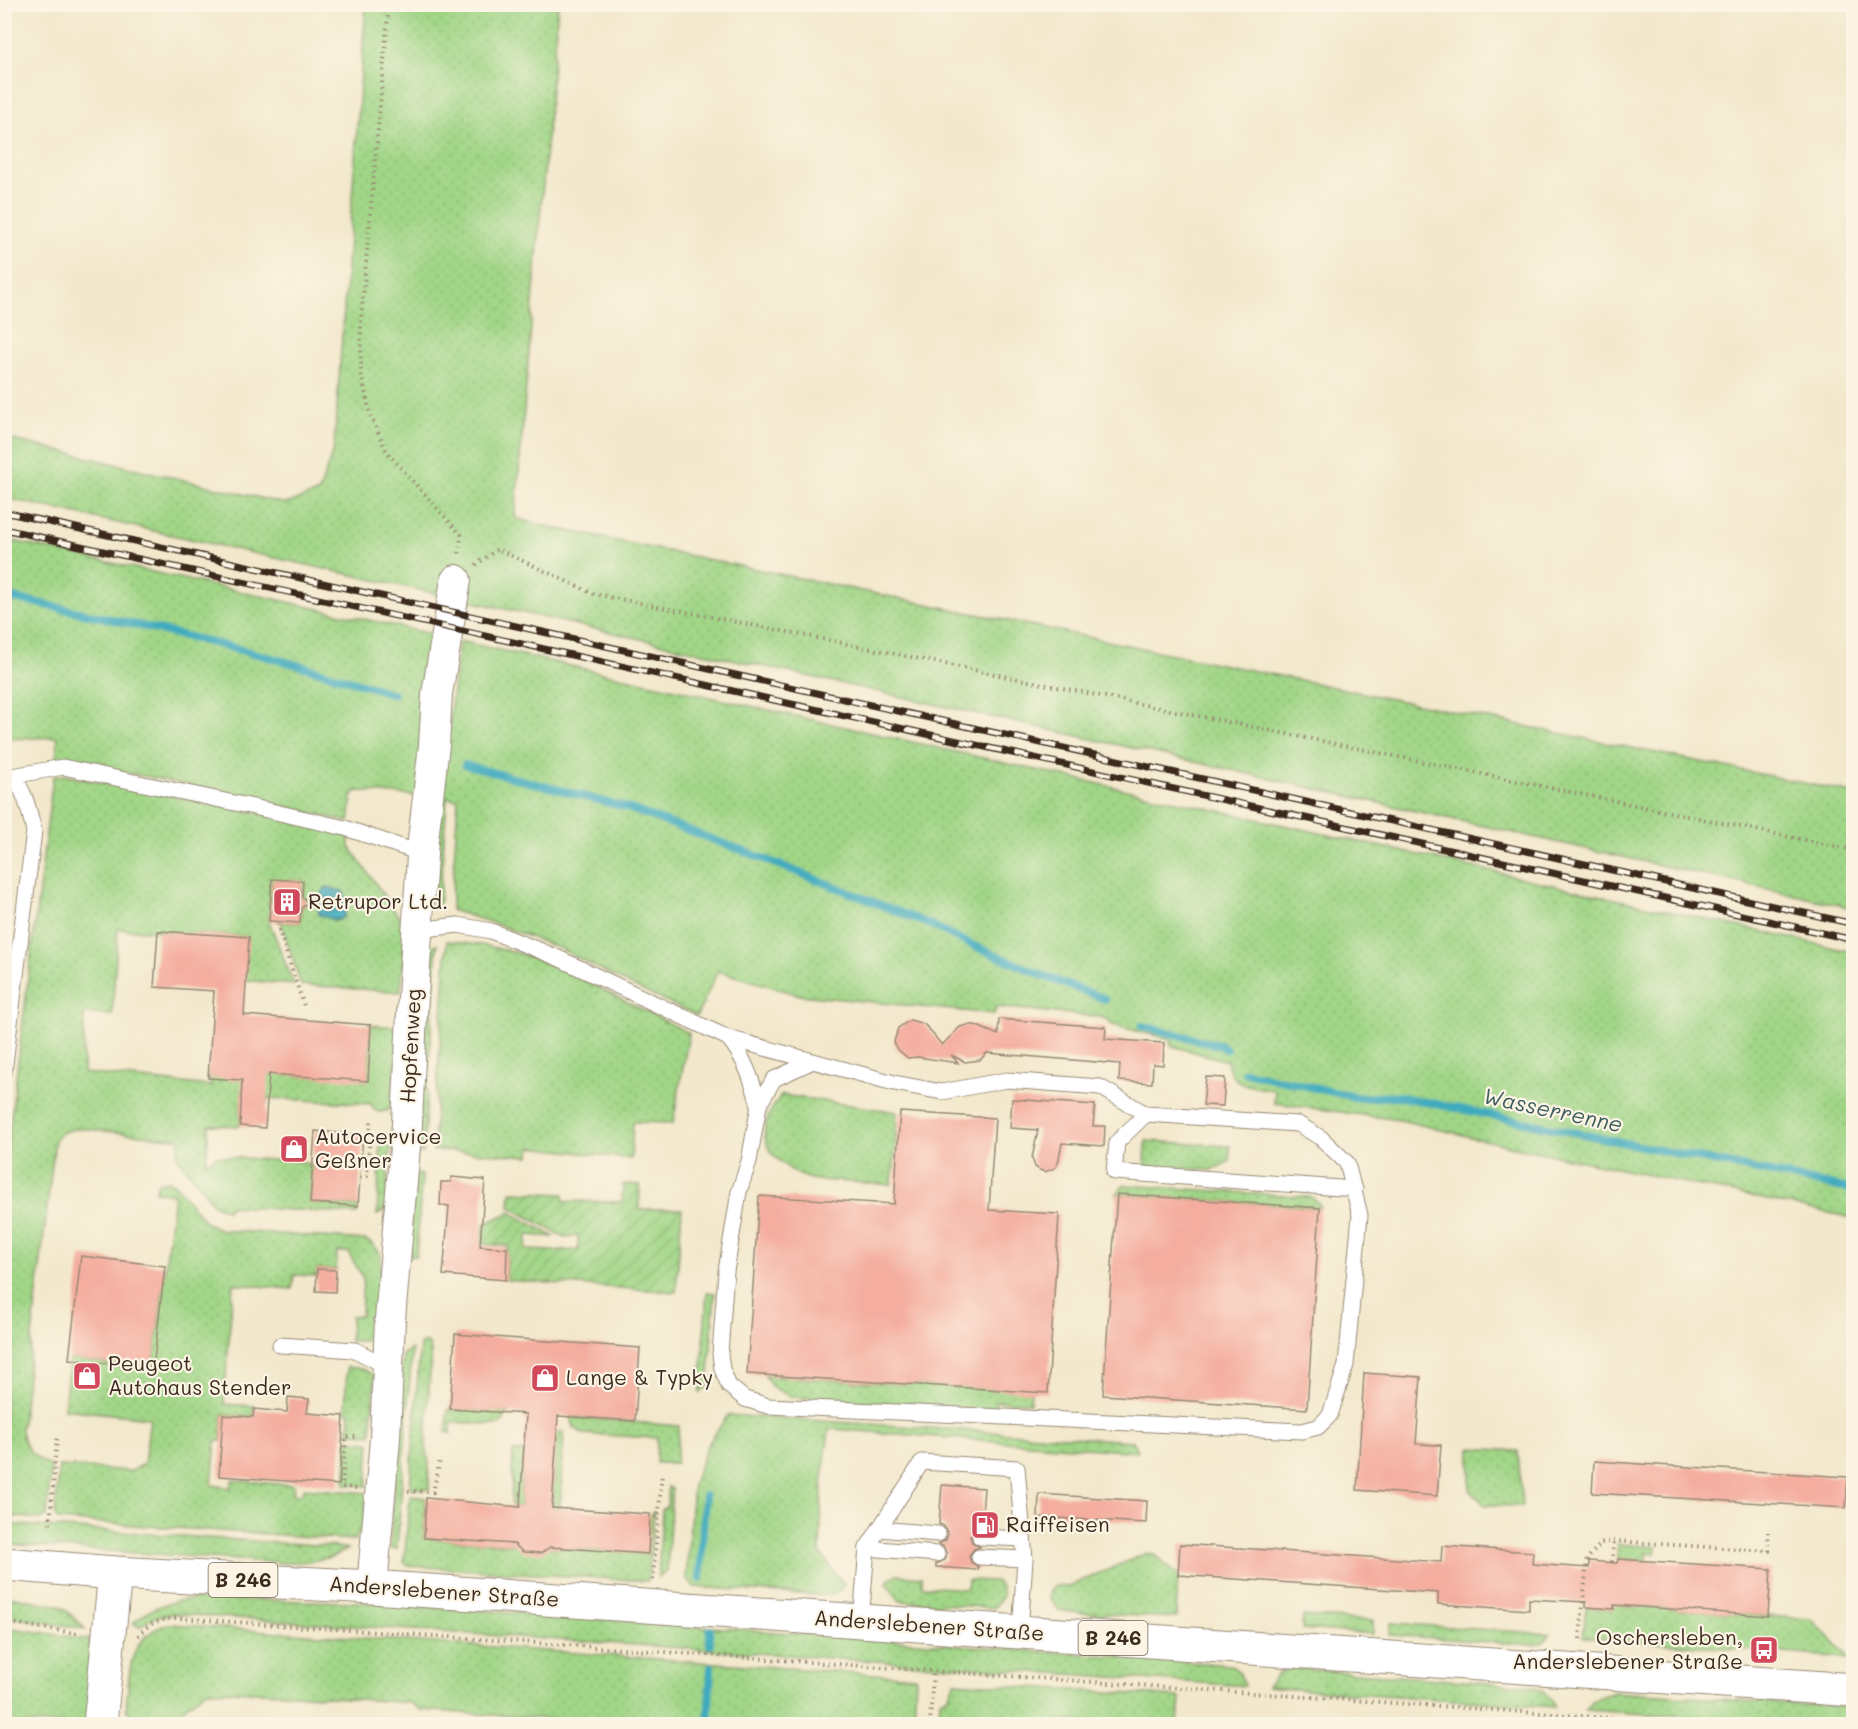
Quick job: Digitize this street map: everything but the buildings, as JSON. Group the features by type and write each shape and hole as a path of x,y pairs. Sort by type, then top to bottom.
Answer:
{"main road":[{"name":"Anderslebener Straße","path":"4,1564 115,1573 372,1587 1854,1690"},
{"path":"100,1725 115,1573"}],"street":[{"name":"Hopfenweg","path":"372,1587 385,1438 423,854 434,745 436,694 456,580"}],"lane":[{"path":"4,1071 34,831 27,802 8,774 63,767 345,828 423,854"},
{"path":"418,930 458,925 491,932 556,957 728,1038 813,1061 894,1083 942,1092 1007,1080 1100,1087 1146,1114 1298,1124 1321,1137 1347,1163 1360,1215 1346,1365 1330,1416 1318,1426 1302,1431 768,1406 745,1399 729,1386 722,1369 720,1354 726,1272 739,1192 749,1161 759,1105 774,1079 813,1061"},
{"path":"728,1038 739,1052 750,1074 759,1105"},
{"path":"1146,1114 1117,1143 1114,1172 1355,1189"},
{"path":"280,1345 355,1350 388,1367"},
{"path":"861,1621 867,1548 922,1462 1017,1468 1025,1560 1020,1632"},
{"path":"879,1529 938,1534"},
{"path":"980,1537 1023,1539"},
{"path":"867,1548 937,1554"},
{"path":"979,1557 1025,1560"}],"path":[{"path":"389,4 361,319 361,373 370,414 387,452 461,535 456,580"},
{"path":"456,580 496,549 594,594 1854,850"},
{"path":"277,924 304,1006"},
{"path":"360,1177 367,1176 371,1121"},
{"path":"50,1524 57,1437"},
{"path":"404,1491 433,1492 440,1460"},
{"path":"653,1587 662,1473"},
{"path":"1580,1639 1587,1559 1600,1543 1614,1541 1769,1551 1768,1532"},
{"path":"1611,1562 1614,1541"},
{"path":"4,1622 75,1634 136,1638 151,1624 178,1618 1695,1725"},
{"path":"930,1725 933,1671"}],"green space":[{"path":"366,5 558,5 515,518 549,527 1853,793 1853,908 5,498 5,438 286,504 319,492 334,447"},
{"path":"4,539 432,634 418,796 355,792 352,797 349,822 250,798 56,758 58,737 5,739"},
{"path":"459,641 1853,952 1853,1218 1496,1143 1400,1120 1274,1103 1275,1090 1238,1081 1229,1070 1227,1061 1172,1046 1169,1039 1110,1024 1109,1020 1100,1017 996,1007 994,1014 800,995 718,971 697,1016 634,987 561,949 451,910 458,800 447,797 439,906 433,905 442,778"},
{"path":"63,775 245,810 348,834 350,847 406,927 401,992 301,985 281,922 300,923 301,908 304,906 302,881 272,880 269,921 294,985 245,980 248,937 118,929 112,1015 84,1014 83,1073 212,1086 208,1078 209,1070 368,1080 371,1025 399,1027 392,1105 387,1111 378,1112 373,1109 372,1104 267,1098 267,1104 241,1102 240,1126 209,1125 206,1163 216,1156 302,1162 313,1166 310,1203 358,1206 357,1214 230,1206 227,1210 214,1205 177,1156 180,1139 77,1128 61,1133 55,1140 21,1430 31,1452 51,1466 47,1515 42,1519 5,1516 5,1167 53,777"},
{"path":"447,941 518,953 555,966 689,1033 673,1123 633,1122 631,1159 531,1147 530,1156 433,1150"},
{"path":"437,944 423,1153 417,1152 430,947"},
{"path":"782,1095 897,1112 891,1185 814,1180 801,1176 776,1158 766,1141 764,1132 769,1114"},
{"path":"381,1134 392,1134 385,1210 377,1215"},
{"path":"1146,1141 1230,1146 1230,1161 1212,1170 1145,1166"},
{"path":"415,1174 422,1175 416,1256 409,1256"},
{"path":"169,1181 175,1184 205,1222 221,1230 365,1240 373,1244 381,1256 377,1337 365,1341 350,1341 351,1316 361,1316 363,1278 348,1252 337,1252 336,1270 317,1269 317,1276 294,1275 292,1289 233,1284 224,1404 254,1406 253,1417 223,1415 221,1441 216,1441 212,1485 231,1488 232,1480 294,1485 293,1494 302,1494 303,1488 367,1493 364,1520 355,1540 58,1520 55,1516 59,1466 132,1471 144,1464 150,1418 64,1409 69,1359 153,1369 174,1194 155,1191 158,1183"},
{"path":"623,1184 640,1185 639,1209 682,1209 676,1292 506,1280 508,1246 482,1244 484,1224 510,1212 555,1237 527,1235 526,1250 578,1250 578,1236 564,1237 510,1207 511,1192 564,1194 564,1201 622,1202"},
{"path":"1124,1185 1311,1197 1319,1203 1320,1208 1117,1194"},
{"path":"707,1292 715,1293 708,1386 700,1393"},
{"path":"426,1342 431,1351 426,1446 429,1489 410,1488 420,1344"},
{"path":"412,1349 397,1549 390,1549 403,1354"},
{"path":"347,1367 363,1369 375,1375 371,1435 349,1433 350,1413 345,1411"},
{"path":"765,1376 1031,1391 1030,1403 996,1401 994,1411 791,1397 772,1387"},
{"path":"448,1410 508,1412 498,1425 451,1422 451,1433 446,1432"},
{"path":"728,1415 1132,1441 1138,1452 829,1429 822,1485 820,1553 844,1584 839,1591 830,1596 694,1587 686,1578 693,1484 708,1444"},
{"path":"571,1417 679,1426 676,1463 656,1463 657,1438 583,1434 574,1427"},
{"path":"557,1432 564,1432 560,1509 552,1509"},
{"path":"348,1440 370,1442 367,1486 345,1484"},
{"path":"1470,1448 1518,1451 1522,1506 1485,1505 1470,1490"},
{"path":"524,1451 520,1507 511,1505 513,1452"},
{"path":"668,1487 672,1489 667,1571 658,1578 662,1510 667,1506"},
{"path":"410,1496 426,1498 424,1538 647,1554 650,1514 654,1512 648,1581 408,1566 404,1562"},
{"path":"5,1524 348,1549 326,1558 285,1563 5,1544"},
{"path":"1617,1544 1656,1547 1655,1554 1647,1553 1646,1561 1618,1559"},
{"path":"1147,1553 1154,1555 1178,1575 1176,1618 1070,1612 1059,1610 1049,1598 1050,1590 1055,1586 1067,1587"},
{"path":"896,1575 922,1577 922,1586 967,1589 968,1580 995,1581 1001,1587 1003,1596 994,1608 900,1601 887,1584 889,1579"},
{"path":"5,1595 63,1607 85,1629 5,1616"},
{"path":"193,1599 363,1602 1231,1665 1239,1672 1245,1686 176,1614 156,1617 139,1627 133,1623 161,1606"},
{"path":"1614,1605 1811,1619 1852,1660 1583,1637 1586,1607 1613,1609"},
{"path":"1303,1616 1373,1621 1373,1634 1302,1629"},
{"path":"1391,1623 1550,1634 1543,1642 1532,1645 1390,1635"},
{"path":"168,1624 916,1677 914,1724 652,1724 648,1721 578,1721 421,1710 410,1703 207,1690 168,1721 136,1718 126,1710 133,1658 144,1638 154,1630"},
{"path":"4,1627 90,1640 94,1655 88,1724 5,1724"},
{"path":"1290,1668 1531,1686 1546,1694 1555,1707 1267,1687 1279,1673"},
{"path":"955,1682 1180,1697 1178,1724 1064,1721 1063,1724 939,1724 940,1700 948,1696"},
{"path":"1615,1692 1853,1708 1853,1724 1812,1724 1586,1710 1599,1698"}],"water":[{"path":"326,887 343,891 348,901 344,917 337,921 319,915 316,901"}],"waterway":[{"path":"4,596 249,652 393,694"},
{"path":"465,765 628,808 929,924 1049,978 1105,999"},
{"name":"Wasserrenne","path":"1142,1026 1219,1045 1226,1049"},
{"name":"Wasserrenne","path":"1245,1072 1360,1098 1397,1096 1854,1190"},
{"path":"700,1578 705,1496"},
{"path":"710,1630 710,1645"},
{"path":"708,1724 711,1667"}],"railway":[{"path":"4,512 1854,924"},
{"path":"4,529 1854,940"}],"place":[{"name":"Retrupor Ltd.","path":"287,902"},
{"name":"Autocervice Geßner","path":"294,1149"},
{"name":"Peugeot Autohaus Stender","path":"87,1376"},
{"name":"Lange & Typky","path":"545,1378"},
{"name":"Raiffeisen","path":"985,1525"},
{"name":"Oschersleben, Anderslebener Straße","path":"1764,1650"}]}
